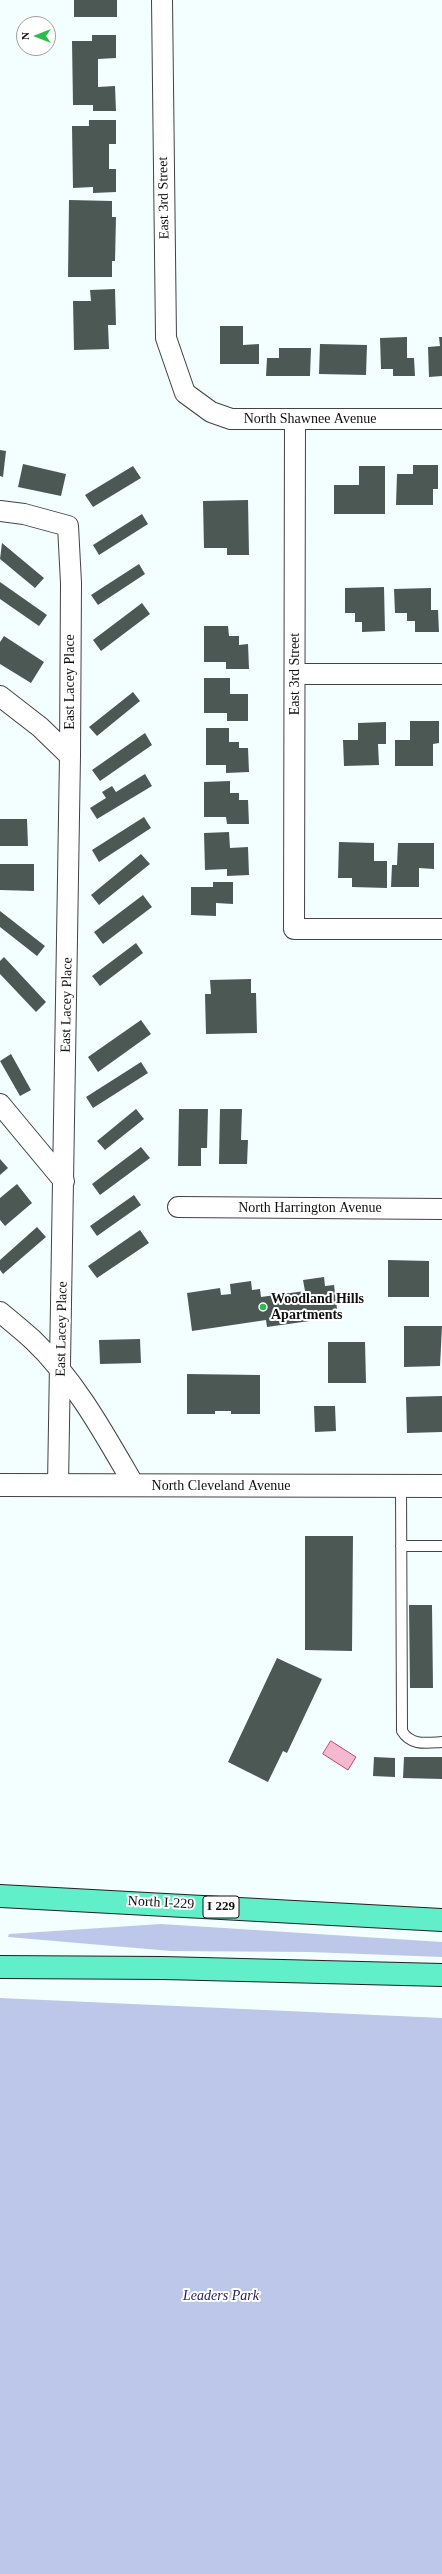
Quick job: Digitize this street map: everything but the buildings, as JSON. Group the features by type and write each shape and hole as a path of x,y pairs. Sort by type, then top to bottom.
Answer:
{"highway":[{"name":"North I-229","path":"0,1896 442,1920"},
{"path":"0,1966 203,1968 442,1975"}],"street":[{"name":"East 3rd Street","path":"162,0 166,338 185,393"},
{"name":"North Shawnee Avenue","path":"185,393 211,412 231,419 442,419"},
{"name":"East 3rd Street","path":"295,419 294,928 442,929"},
{"name":"East Lacey Place","path":"0,511 24,514 68,526 71,583 70,756 58,1485"},
{"path":"295,674 442,674"},
{"path":"0,696 40,727 70,756"},
{"path":"0,1104 64,1182"},
{"name":"North Harrington Avenue","path":"178,1207 442,1209"},
{"path":"0,1312 34,1340 61,1372 104,1433 134,1485"},
{"name":"North Cleveland Avenue","path":"0,1485 442,1486"}],"lane":[{"path":"401,1486 402,1731 407,1739 416,1743 442,1742"},
{"path":"401,1546 442,1546"}],"green space":[{"path":"161,1924 442,1942 442,1957 309,1952 171,1951 8,1937 9,1934"},
{"name":"Leaders Park","path":"0,1998 442,2018 442,2574 0,2574"}],"shaded area":[{"path":"331,1741 356,1757 348,1770 323,1754"}],"place":[{"name":"Woodland Hills Apartments","path":"263,1307"}]}
